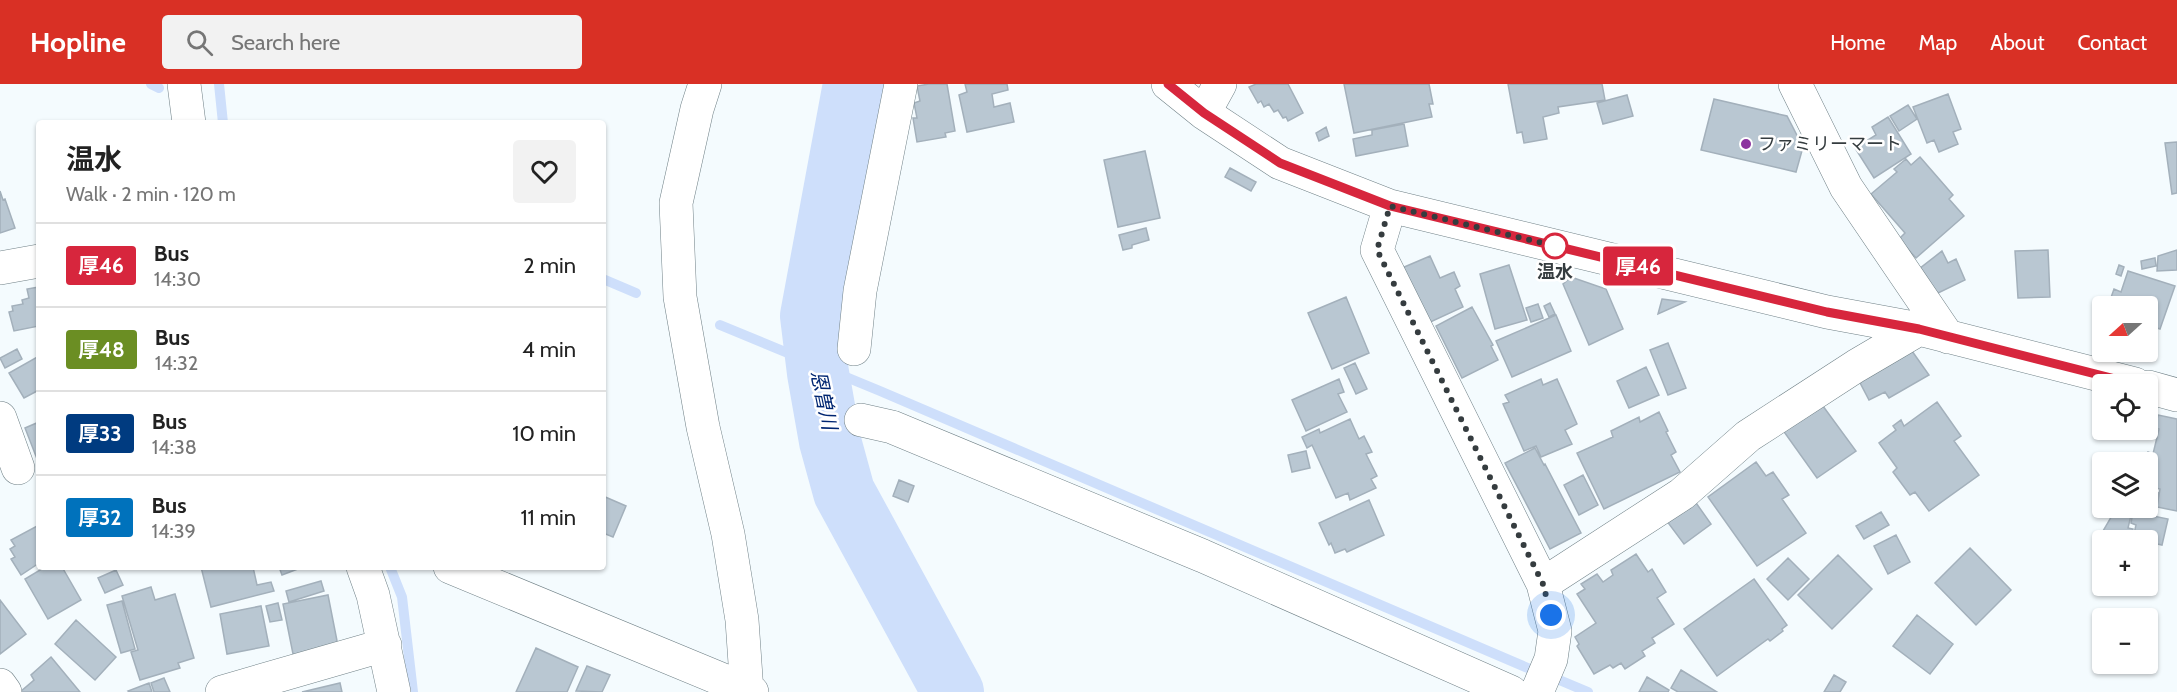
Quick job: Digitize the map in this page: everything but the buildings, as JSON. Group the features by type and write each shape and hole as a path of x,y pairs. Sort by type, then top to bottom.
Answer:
{"street":[{"path":"184,84 189,120"},
{"path":"457,570 749,691 742,620 728,534 703,427 680,297 676,203 697,109 705,84"},
{"path":"854,349 861,291 901,84"},
{"path":"1168,84 1204,113 1280,163 1390,206 1827,312 1934,333 2096,374"},
{"path":"1204,113 1220,84"},
{"path":"1795,84 1846,187 1934,333"},
{"path":"861,420 892,427 1529,691 1551,659 1555,630 1543,584 1377,250 1390,206"},
{"path":"0,268 36,262"},
{"path":"1543,584 1682,494 1748,436 1856,366 1934,333"},
{"path":"2158,389 2177,394"},
{"path":"2,430 18,468"},
{"path":"364,570 373,595 394,692"},
{"path":"222,692 385,645"},
{"path":"0,685 5,692"}],"waterway":[{"path":"151,84 159,88"},
{"path":"219,84 223,120"},
{"name":"恩曽川","path":"854,84 811,316 818,373 830,441 844,492 953,692"},
{"path":"606,280 636,293"},
{"path":"720,325 1530,669"},
{"path":"829,434 850,433"},
{"path":"391,570 402,597 413,692"},
{"path":"1557,679 1588,692"}],"bus line":[{"name":"厚46","path":"1168,84 1204,113 1280,163 1390,206 1827,312 1919,329 2095,374"}],"place":[{"name":"ファミリーマート","path":"1746,144"},
{"name":"温水","path":"1555,246"}],"route":[{"path":"1551,615 1543,584 1438,378 1377,250 1390,206 1555,246"}]}
